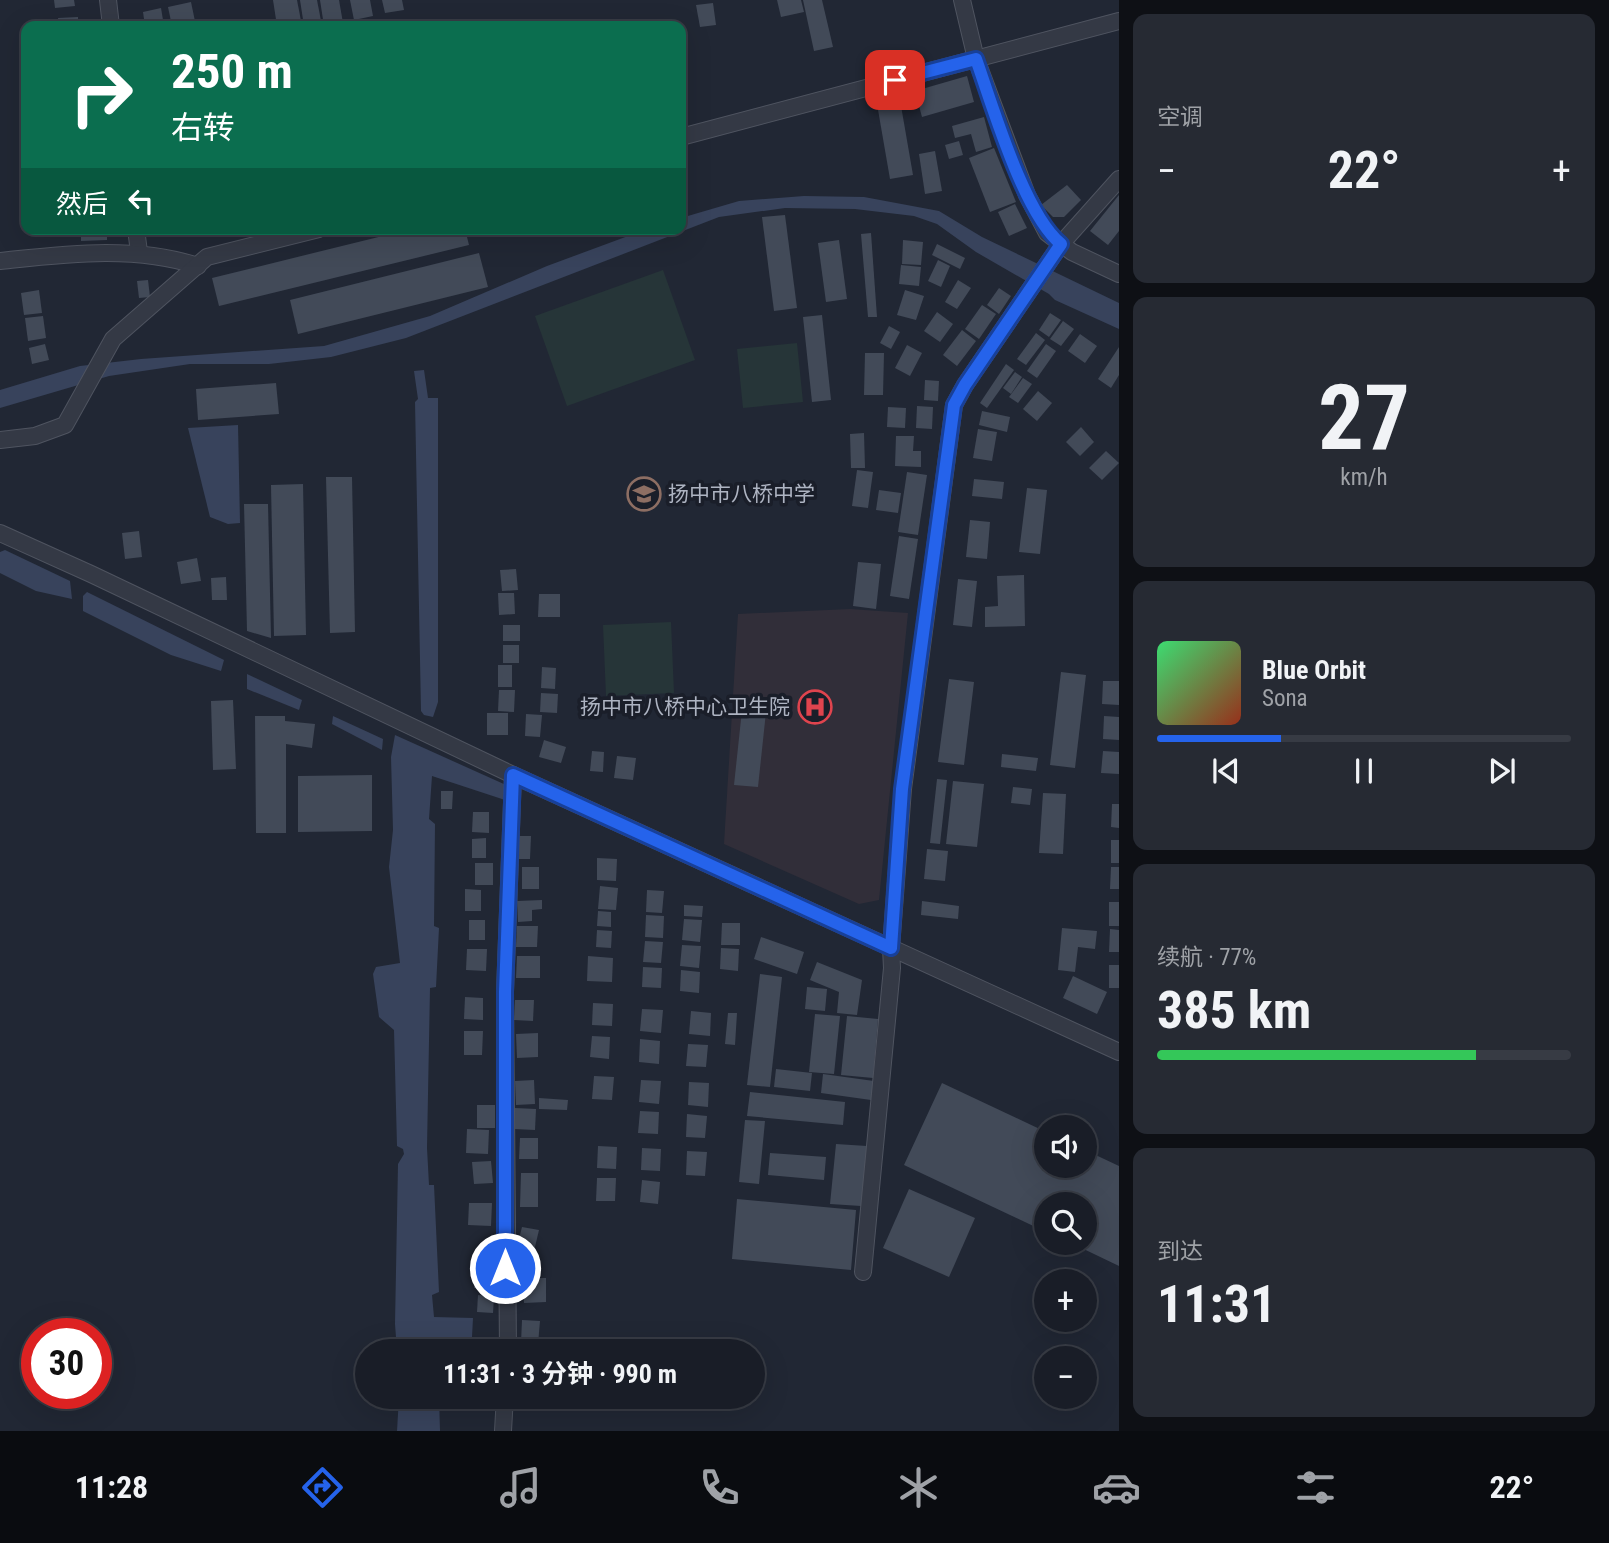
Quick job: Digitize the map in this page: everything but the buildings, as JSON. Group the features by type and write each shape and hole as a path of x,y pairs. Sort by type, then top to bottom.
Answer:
{"street":[{"path":"107,0 110,21"},
{"path":"962,0 976,59 1027,195 1047,233 1072,253 1119,274"},
{"path":"686,136 1119,22"},
{"path":"863,1272 892,968 891,948 902,789 954,405 1061,244 1119,179"},
{"path":"137,235 139,252"},
{"path":"0,440 35,436 65,425 113,339 207,257 295,235"},
{"path":"0,261 139,252 173,257 198,266"},
{"path":"0,533 513,775 1119,1052"},
{"path":"508,1339 505,992 513,775"},
{"path":"503,1431 504,1409"}],"shaded area":[{"path":"663,270 695,360 567,406 535,316"},
{"path":"797,343 803,402 743,408 737,349"},
{"name":"扬中市八桥中心卫生院","path":"850,609 908,613 879,900 859,904 724,844 738,614"},
{"path":"671,622 674,693 606,696 603,625"}],"water":[{"path":"804,196 864,197 939,211 982,237 1119,303 1119,329 1055,300 976,252 937,224 914,216 855,209 785,208 719,217 686,230 686,217 739,201"},
{"path":"631,235 672,235 406,338 331,357 269,364 190,364 109,376 0,408 0,390 80,366 324,346 430,316 547,266"},
{"path":"424,370 428,398 438,398 438,702 433,717 424,715 421,711 415,402 418,399 414,371"},
{"path":"238,425 240,523 228,524 210,517 188,428"},
{"path":"5,550 70,581 72,599 36,591 0,573 0,552"},
{"path":"87,592 224,660 221,671 171,655 83,611 83,596"},
{"path":"247,674 302,700 299,710 247,689"},
{"path":"333,716 383,739 382,750 332,724"},
{"path":"395,735 506,785 505,800 432,776 429,819 435,824 434,926 439,928 436,987 430,988 427,1148 429,1185 434,1185 439,1292 432,1295 434,1317 473,1318 472,1337 463,1339 396,1339 398,1164 404,1154 403,1149 397,1146 394,1030 379,1017 373,974 376,967 400,963 389,867 393,830 391,757"},
{"path":"398,1409 439,1409 440,1431 397,1431"}],"place":[{"name":"扬中市八桥中学","path":"644,494"},
{"name":"扬中市八桥中心卫生院","path":"815,707"}],"route":[{"path":"505,1268 505,992 513,775 891,948 902,789 954,405 1061,244 1047,233 1027,195 976,59 895,80"}]}
